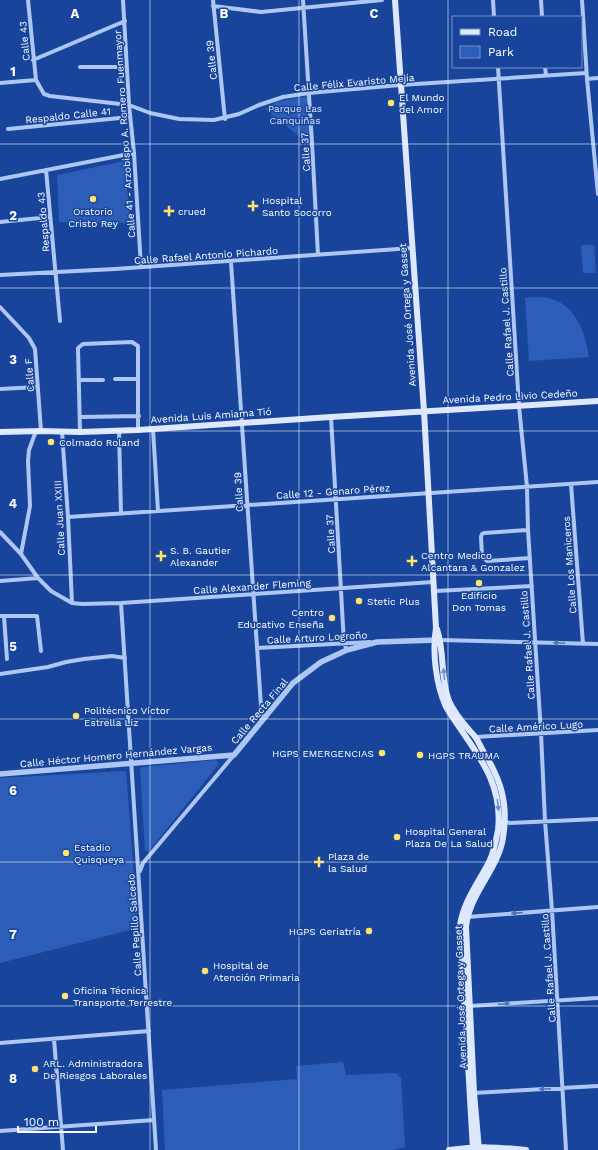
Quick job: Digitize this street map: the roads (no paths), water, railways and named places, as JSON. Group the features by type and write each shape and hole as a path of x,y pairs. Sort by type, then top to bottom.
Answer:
{"main road":[{"name":"Avenida José Ortega y Gasset","path":"395,0 424,411 435,591 438,682 443,700 450,714 486,765 494,783 502,820"},
{"name":"Avenida Pedro Livio Cedeño","path":"424,411 598,401"},
{"name":"Avenida Luis Amiama Tió","path":"0,432 119,431 424,411"},
{"name":"Avenida José Ortega y Gasset","path":"437,640 444,684 450,702 457,716 476,737 491,764 502,789 505,814 489,862 464,906 464,917 460,925 461,948 468,1006 471,1093 476,1148"},
{"path":"449,1150 498,1147 526,1150"}],"street":[{"name":"Calle 43","path":"28,0 36,80"},
{"name":"Calle 41 - Arzobispo A. Romero Fuenmayor","path":"123,0 141,267"},
{"name":"Calle 39","path":"213,0 224,119"},
{"name":"Calle 37","path":"302,0 318,255"},
{"path":"213,6 261,12 382,0"},
{"path":"493,0 494,16"},
{"path":"541,0 542,16"},
{"path":"582,0 586,73 598,194"},
{"path":"33,60 125,21"},
{"path":"80,67 127,67"},
{"name":"Calle Rafael J. Castillo","path":"498,68 519,406 527,487 528,530 545,822 558,1000 566,1150"},
{"path":"545,68 546,75"},
{"name":"Calle Félix Evaristo Mejía","path":"129,104 150,113 179,119 214,120 224,119 239,114 283,97 309,93 400,85 586,73"},
{"path":"587,79 598,78"},
{"path":"0,83 36,80 44,94 50,96 129,104"},
{"name":"Respaldo Calle 41","path":"8,129 130,117"},
{"path":"0,178 134,153"},
{"name":"Respaldo 43","path":"46,170 60,321"},
{"path":"0,222 50,217"},
{"name":"Calle Rafael Antonio Pichardo","path":"0,274 231,262 412,248"},
{"name":"Calle 39","path":"231,262 262,721"},
{"name":"Calle F","path":"0,307 30,338 35,349 38,387 38,431"},
{"path":"80,432 78,348 83,344 132,342 138,346 138,430"},
{"path":"115,379 138,379"},
{"path":"79,380 103,380"},
{"path":"0,389 38,387"},
{"path":"80,417 139,416"},
{"name":"Calle 37","path":"331,416 344,643 347,650"},
{"path":"153,429 158,511"},
{"path":"20,554 30,506 29,450 38,431"},
{"path":"119,431 122,513"},
{"name":"Calle Juan XXIII","path":"62,432 72,603"},
{"name":"Calle 12 - Genaro Pérez","path":"68,517 598,482"},
{"name":"Calle Los Maniceros","path":"571,484 583,644"},
{"path":"528,530 482,534 482,557 487,561 530,558"},
{"path":"0,532 20,554 38,578 51,591 72,603"},
{"path":"0,581 38,578"},
{"name":"Calle Alexander Fleming","path":"72,603 121,603 434,582"},
{"path":"435,591 532,586"},
{"name":"Calle Pepillo Salcedo","path":"121,603 156,1150"},
{"path":"7,659 2,616 37,616 41,652"},
{"path":"437,640 598,644"},
{"name":"Calle Recta Final","path":"139,873 143,862 293,683 321,662 347,650 377,642 437,640"},
{"name":"Calle Arturo Logroño","path":"257,648 377,642"},
{"path":"0,674 48,667 84,659 112,656 125,658"},
{"path":"462,730 476,737"},
{"name":"Calle Américo Lugo","path":"476,737 598,730"},
{"name":"Calle Héctor Homero Hernández Vargas","path":"0,774 234,755"},
{"path":"502,820 545,822 598,818"},
{"path":"464,917 598,907"},
{"path":"468,1006 598,998"},
{"path":"0,1043 149,1031"},
{"path":"54,1039 63,1150"},
{"path":"471,1093 598,1086"},
{"path":"0,1131 154,1120"}],"place":[{"name":"El Mundo del Amor","path":"391,103"},
{"name":"Oratorio Cristo Rey","path":"93,199"},
{"name":"Hospital Santo Socorro","path":"253,206"},
{"name":"crued","path":"169,211"},
{"name":"Colmado Roland","path":"51,442"},
{"name":"S. B. Gautier Alexander","path":"161,556"},
{"name":"Centro Medico Alcantara & Gonzalez","path":"412,561"},
{"name":"Edificio Don Tomas","path":"479,583"},
{"name":"Stetic Plus","path":"359,601"},
{"name":"Centro Educativo Enseña","path":"332,618"},
{"name":"Politécnico Víctor Estrella Liz","path":"76,716"},
{"name":"HGPS EMERGENCIAS","path":"382,753"},
{"name":"HGPS TRAUMA","path":"420,755"},
{"name":"Hospital General Plaza De La Salud","path":"397,837"},
{"name":"Estadio Quisqueya","path":"66,853"},
{"name":"Plaza de la Salud","path":"319,862"},
{"name":"HGPS Geriatría","path":"369,931"},
{"name":"Hospital de Atención Primaria","path":"205,971"},
{"name":"Oficina Técnica Transporte Terrestre","path":"65,996"},
{"name":"ARL. Administradora De Riesgos Laborales","path":"35,1069"}],"park label":[{"name":"Parque Las Canquiñas","path":"295,114"}]}
